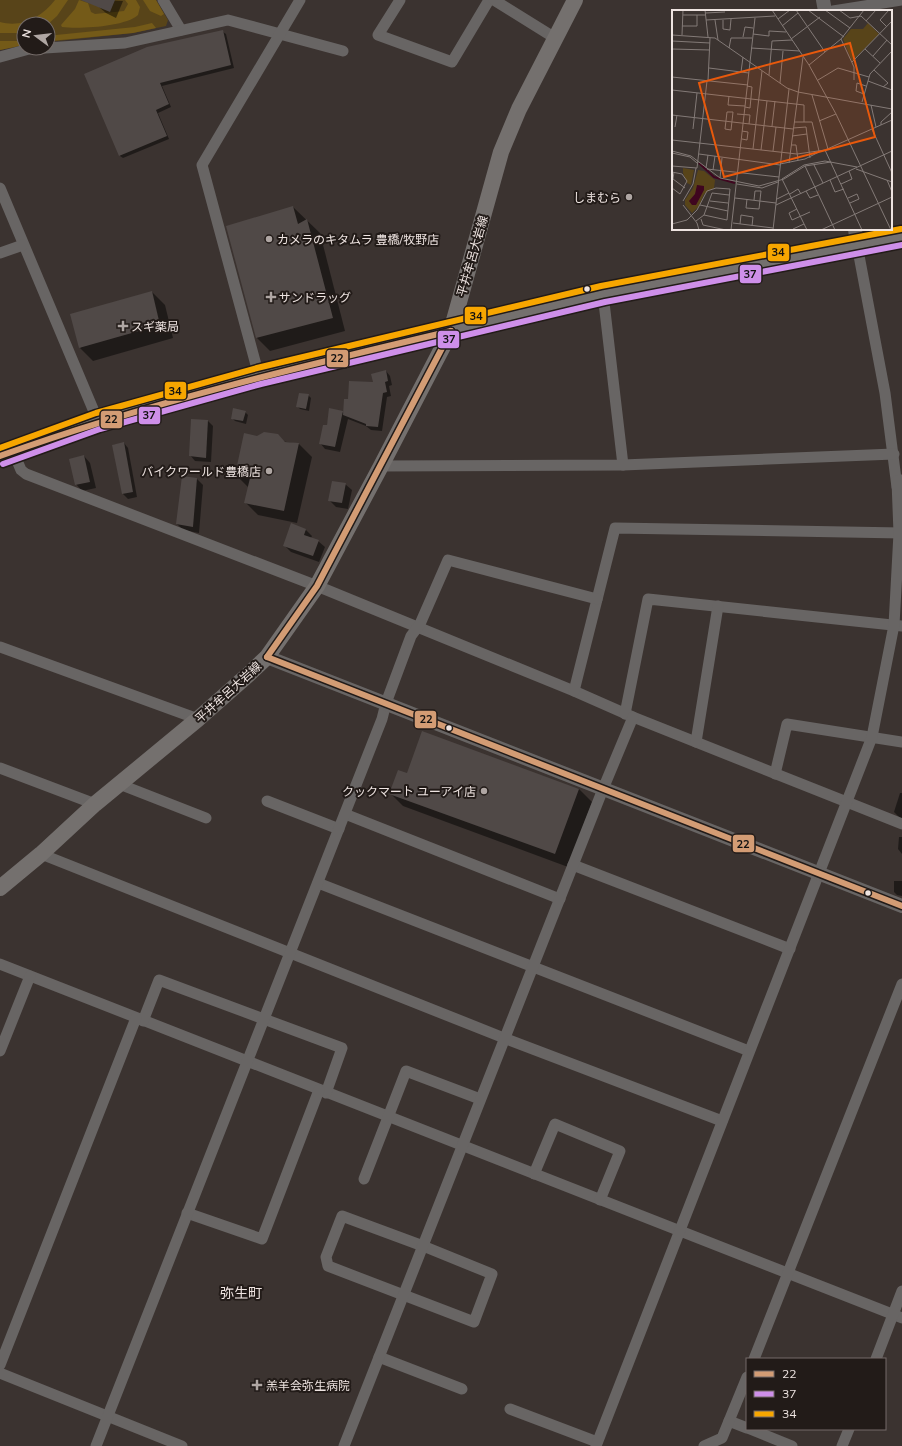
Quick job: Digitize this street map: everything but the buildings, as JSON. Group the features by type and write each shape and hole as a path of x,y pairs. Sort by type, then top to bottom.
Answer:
{"main road":[{"name":"平井牟呂大岩線","path":"0,888 41,854 95,804 250,674 267,657 317,586 451,331 501,152 519,109 575,0"},
{"path":"7,453 98,421 259,376 603,294 902,237"}],"street":[{"path":"162,0 181,30"},
{"path":"259,376 202,166 300,0"},
{"path":"400,0 378,35 452,62 490,0"},
{"path":"494,0 555,38"},
{"path":"823,0 825,10"},
{"path":"839,10 902,0"},
{"path":"0,57 29,49 124,43 228,20 343,51"},
{"path":"0,188 98,421"},
{"path":"855,230 885,393 899,481 902,515"},
{"path":"0,253 23,245"},
{"path":"603,294 623,465"},
{"path":"7,453 26,474 317,586 574,691 629,716 902,824"},
{"path":"381,466 623,465 894,454"},
{"path":"510,1409 596,1444 749,1051 848,803 872,737 898,625 900,533 899,481"},
{"path":"574,691 615,528 900,533"},
{"path":"96,1446 382,719 386,703 411,636 420,624 448,560 597,599"},
{"path":"344,1446 603,789 629,716 648,599 898,625"},
{"path":"696,742 718,606"},
{"path":"0,647 198,719"},
{"path":"267,657 902,906"},
{"path":"775,774 787,724 902,742"},
{"path":"0,768 95,804"},
{"path":"119,784 206,818"},
{"path":"267,801 339,829"},
{"path":"345,814 560,899"},
{"path":"41,854 504,1038 722,1122"},
{"path":"573,865 790,949"},
{"path":"318,883 749,1051"},
{"path":"0,964 246,1062 898,1316"},
{"path":"1,1047 30,976"},
{"path":"1,1360 139,1019 159,980 263,1020 342,1048 262,1239 187,1213"},
{"path":"754,1358 789,1274 902,984"},
{"path":"364,1179 406,1071 480,1099"},
{"path":"534,1174 555,1124 620,1151 600,1200"},
{"path":"342,1216 423,1246 492,1274 474,1322 403,1295 328,1266 326,1257 342,1216"},
{"path":"877,1358 898,1316 902,1291"},
{"path":"379,1357 462,1389"},
{"path":"0,1373 182,1446"},
{"path":"704,1446 722,1438 746,1378"},
{"path":"729,1421 746,1428"},
{"path":"752,1430 792,1446"},
{"path":"842,1446 849,1430"}],"shaded area":[{"path":"0,0 156,0 168,20 166,26 133,33 56,41 56,16 16,16 16,47 0,50"},
{"path":"55,0 68,0 56,17 38,16"},
{"path":"79,0 88,3 91,12 95,14 124,11 128,4 125,0 136,0 140,7 138,15 132,19 113,25 79,28 62,27 61,25 75,9"},
{"path":"143,0 156,0 164,14 161,16 150,11"},
{"path":"0,22 16,23 16,33 0,33"},
{"path":"152,23 156,28 133,33 56,40 56,35 135,27"},
{"path":"0,41 16,41 16,47 0,50"}],"transit line":[{"name":"34","path":"0,448 96,413 257,368 601,286 901,229"},
{"name":"37","path":"3,464 100,429 261,384 605,302 902,245"},
{"name":"22","path":"0,456 111,419 224,387 451,331"},
{"name":"22","path":"267,657 317,586 451,331"},
{"name":"22","path":"267,657 902,906"}],"place":[{"name":"しまむら","path":"629,197"},
{"name":"カメラのキタムラ 豊橋/牧野店","path":"269,239"},
{"name":"サンドラッグ","path":"271,297"},
{"name":"スギ薬局","path":"123,326"},
{"name":"バイクワールド豊橋店","path":"269,471"},
{"name":"クックマート ユーアイ店","path":"484,791"},
{"name":"羔羊会弥生病院","path":"257,1385"}],"district":[{"name":"弥生町","path":"241,1293"}]}
